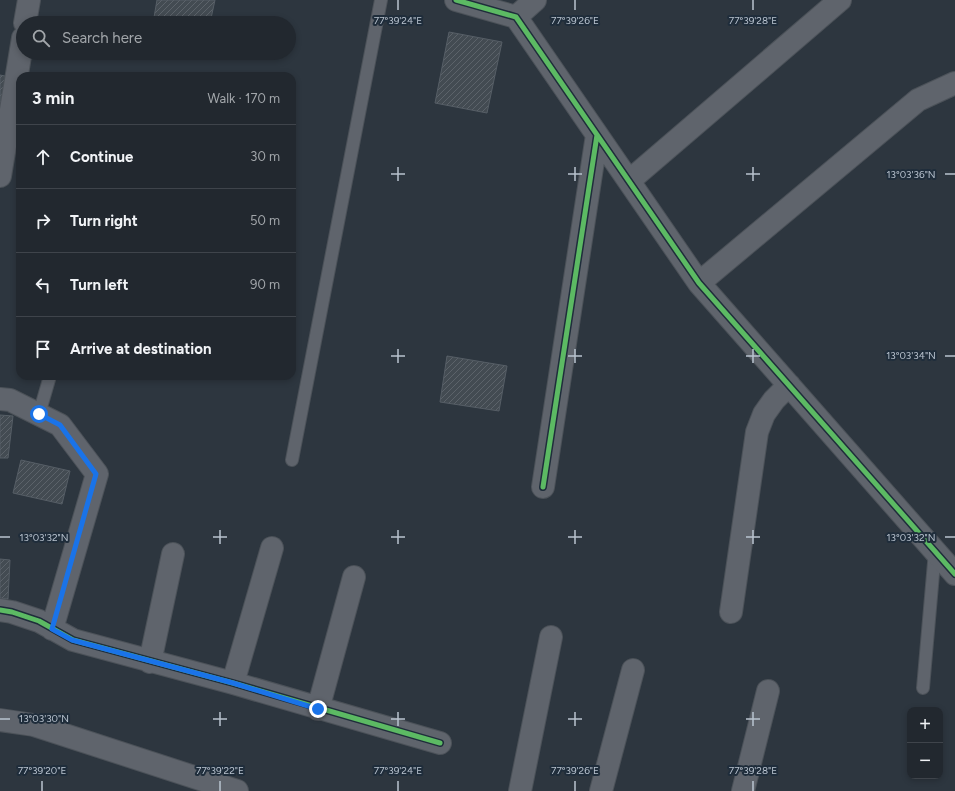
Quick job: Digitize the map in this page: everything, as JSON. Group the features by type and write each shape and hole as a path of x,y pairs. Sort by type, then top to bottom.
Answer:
{"street":[{"path":"27,16 29,0"},
{"path":"456,0 516,17 699,283 955,574"},
{"path":"516,17 535,0"},
{"path":"629,181 840,0"},
{"path":"17,72 19,60"},
{"path":"0,176 16,80"},
{"path":"699,283 918,100 955,83"},
{"path":"543,487 597,135"},
{"path":"731,612 758,432 764,414 774,400 789,385"},
{"path":"0,399 10,400 60,425 96,474 52,629"},
{"path":"233,683 272,548"},
{"path":"150,662 173,554"},
{"path":"318,709 354,577"},
{"path":"0,610 12,612 39,621 72,640 233,683 318,709 440,742"},
{"path":"520,791 551,637"},
{"path":"601,791 633,670"},
{"path":"743,791 768,691"},
{"path":"0,720 34,725 237,791"}],"lane":[{"path":"292,460 381,0"},
{"path":"39,414 49,380"},
{"path":"923,688 935,551"}],"building":[{"path":"157,0 215,0 212,16 154,16"},
{"path":"449,32 502,42 487,113 435,103"},
{"path":"0,75 10,77 0,129"},
{"path":"447,356 507,366 499,411 440,402"},
{"path":"0,415 13,416 8,458 0,458"},
{"path":"21,460 70,471 62,504 13,493"},
{"path":"0,559 10,560 8,599 0,598"}],"cycle path":[{"path":"456,0 516,17 699,283 955,574"},
{"path":"543,487 597,135"},
{"path":"0,610 12,612 39,621 73,640 233,683 440,743"}],"route":[{"path":"39,414 60,425 96,474 52,629 72,640 233,683 318,709"}]}
